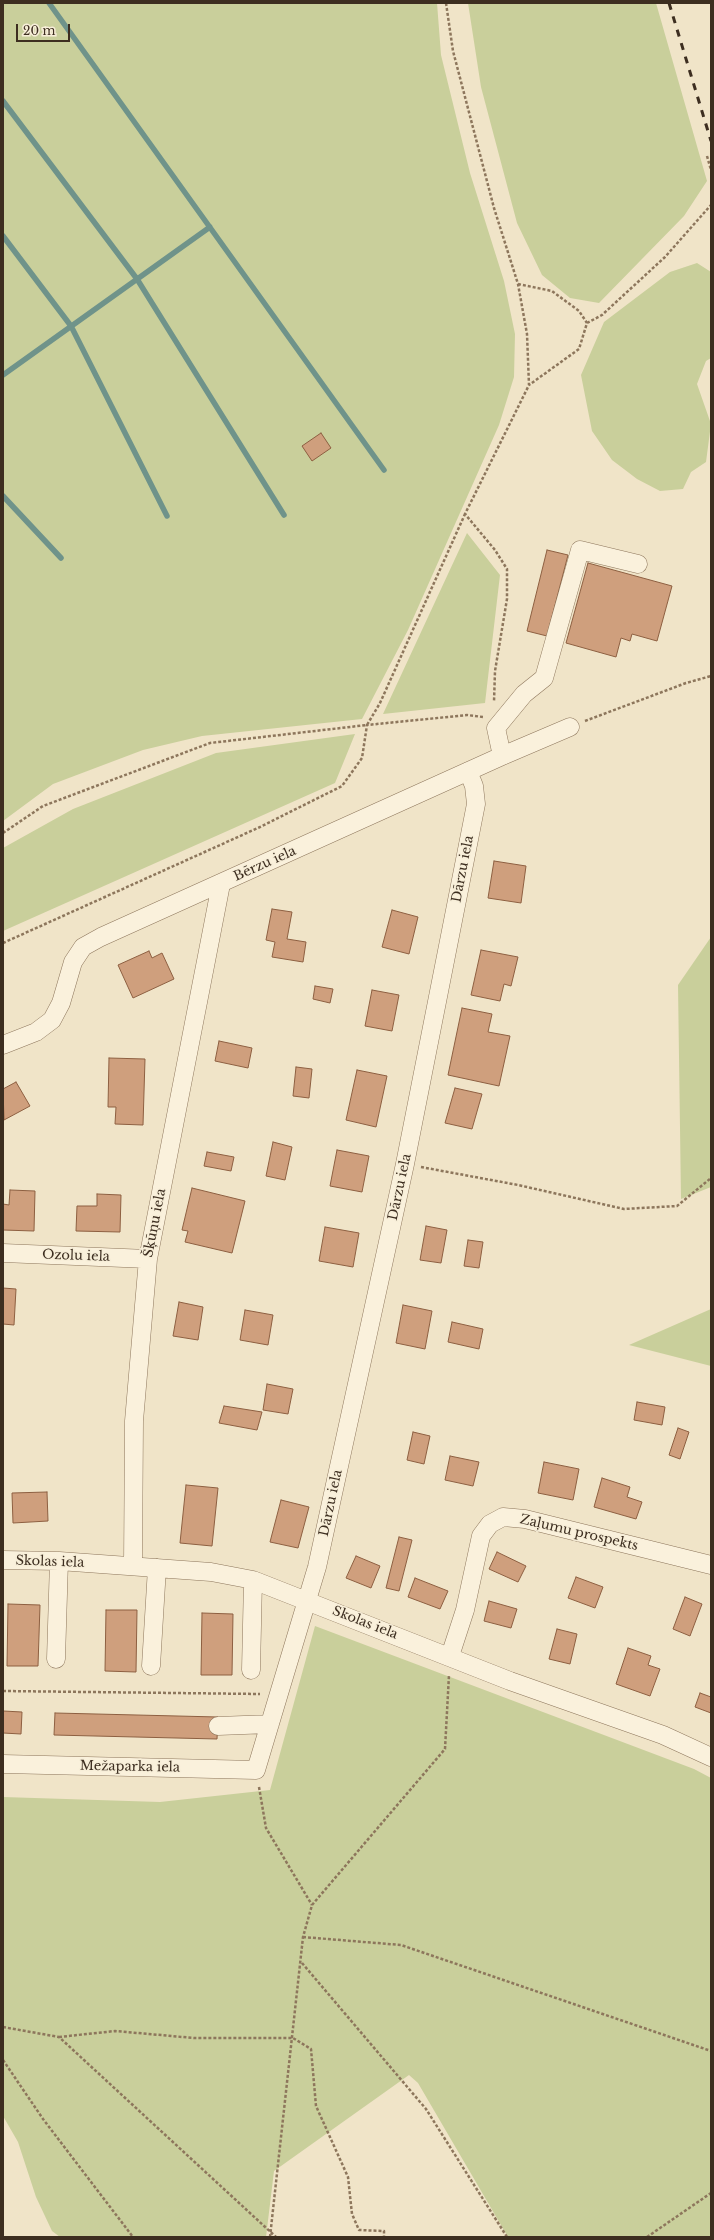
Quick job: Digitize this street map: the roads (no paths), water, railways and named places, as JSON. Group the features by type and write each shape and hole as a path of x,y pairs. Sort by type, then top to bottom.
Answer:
{"street":[{"path":"502,756 495,723 524,694 544,678 580,550 638,564"},
{"name":"Bērzu iela","path":"3,1046 36,1032 52,1020 61,1003 74,962 83,947 468,771 570,727"},
{"name":"Dārzu iela","path":"256,1770 317,1567 405,1164 476,804 474,786 468,771"},
{"name":"Šķūņu iela","path":"133,1566 134,1421 148,1260 221,884"},
{"name":"Ozolu iela","path":"3,1253 148,1260"},
{"name":"Zaļumu prospekts","path":"450,1656 465,1610 480,1536 490,1524 502,1518 525,1519 711,1565"},
{"name":"Skolas iela","path":"3,1560 59,1561 211,1572 253,1580 450,1656 517,1684 663,1735 711,1757"},
{"path":"56,1659 59,1561"},
{"path":"151,1666 157,1568"},
{"path":"251,1670 253,1580"},
{"path":"218,1726 270,1724"},
{"name":"Mežaparka iela","path":"3,1764 256,1770"}],"waterway":[{"path":"49,3 384,470"},
{"path":"3,101 137,279 284,515"},
{"path":"3,375 210,227"},
{"path":"3,236 71,326 167,516"},
{"path":"3,496 61,558"}],"railway":[{"path":"669,3 711,141"}]}
